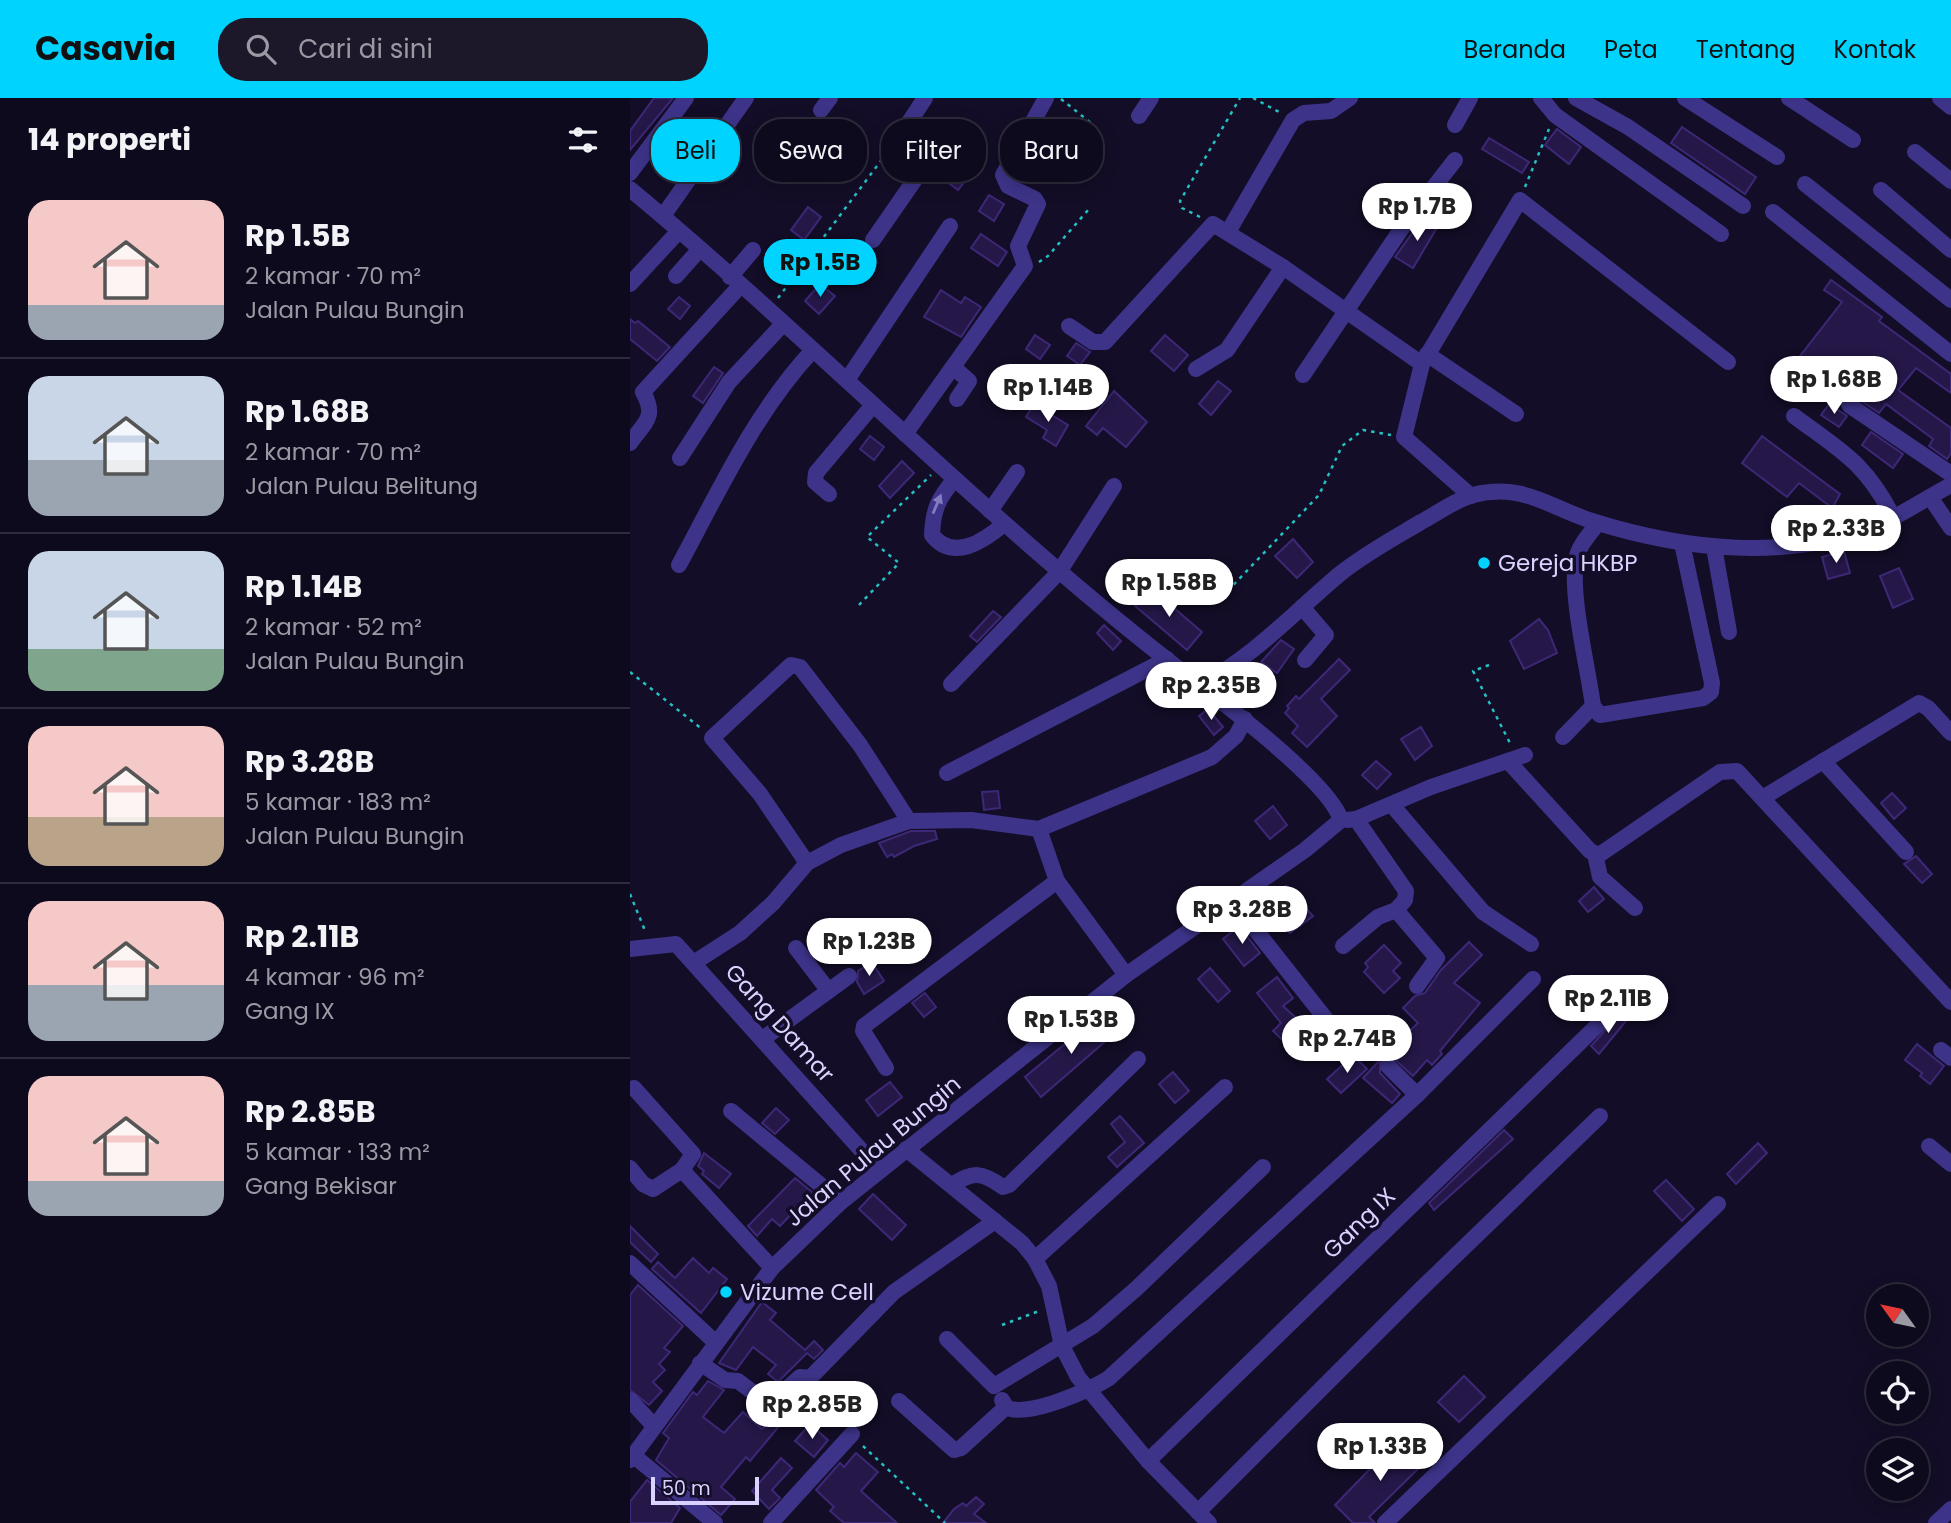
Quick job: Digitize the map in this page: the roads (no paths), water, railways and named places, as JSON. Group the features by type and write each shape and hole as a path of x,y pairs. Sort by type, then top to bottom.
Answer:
{"street":[{"path":"630,173 686,98"},
{"path":"663,216 746,98"},
{"path":"873,240 934,152 931,142 906,127 925,98"},
{"path":"1139,116 1151,98"},
{"path":"1228,232 1293,120 1304,113 1331,110 1350,98"},
{"path":"1455,125 1470,98"},
{"path":"1541,98 1555,115 1720,234"},
{"path":"1555,115 1562,98"},
{"path":"1576,98 1597,102 1743,206"},
{"path":"1685,98 1777,157"},
{"path":"1789,98 1853,140"},
{"path":"1940,98 1951,107"},
{"path":"905,434 1025,266 1018,246 1038,204 1035,199 1008,186 1003,175 1048,99"},
{"path":"1916,152 1951,181"},
{"path":"1303,375 1345,311 1455,160"},
{"path":"1805,184 1951,300"},
{"path":"630,189 1059,572 1263,734 1348,820 1406,891 1405,900 1396,910 1378,918 1343,946"},
{"path":"1881,190 1951,250"},
{"path":"1471,496 1404,437 1424,359 1520,200 1728,362"},
{"path":"1773,212 1951,354"},
{"path":"1069,326 1093,342 1105,342 1213,224 1283,267 1345,311 1516,414"},
{"path":"847,380 950,226"},
{"path":"630,284 679,230"},
{"path":"676,276 699,249"},
{"path":"630,443 650,415 651,407 643,392 735,282 753,250"},
{"path":"1196,369 1227,350 1283,267"},
{"path":"680,458 729,382 783,324"},
{"path":"680,565 759,422 793,371 813,350"},
{"path":"953,367 969,381 957,399"},
{"path":"829,494 815,482 816,473 873,405"},
{"path":"1849,405 1951,474"},
{"path":"1794,416 1856,462 1872,479 1893,517"},
{"path":"990,511 1017,472"},
{"path":"956,479 939,496 933,512 932,536 939,544 955,548 982,542 1004,524"},
{"path":"1200,685 1233,667 1311,616 1370,552 1471,496 1520,492 1598,523 1682,543 1714,547 1809,544 1868,528 1933,502 1951,485"},
{"path":"951,684 1059,572 1114,486"},
{"path":"1933,502 1949,526"},
{"path":"1598,523 1582,544 1576,561 1578,601 1593,706 1601,715 1703,698 1711,692 1712,683 1682,543"},
{"path":"1714,547 1729,632"},
{"path":"1305,660 1326,635 1311,616"},
{"path":"947,773 1167,660"},
{"path":"807,863 760,794 712,738 787,668 795,665 860,745 909,821"},
{"path":"1223,700 1233,667"},
{"path":"1764,797 1919,703 1928,708 1951,733"},
{"path":"1563,737 1593,706"},
{"path":"695,962 740,933 773,903 807,863 841,845 909,821 971,820 1039,829 1212,757 1236,736 1247,721"},
{"name":"Jalan Pulau Bungin","path":"632,1458 772,1268 841,1202 1126,975 1348,820 1517,758 1595,854"},
{"path":"1823,761 1906,852"},
{"path":"1635,908 1600,877 1595,854 1603,855 1725,770 1737,771 1764,797 1869,916 1951,1002"},
{"path":"1392,805 1483,912 1531,944"},
{"path":"1039,829 1056,881 1126,975"},
{"path":"886,1068 863,1031 864,1026 1056,881"},
{"path":"1232,900 1351,1051"},
{"path":"1396,910 1437,958 1417,986"},
{"name":"Gang Damar","path":"630,949 674,943 695,962 764,1038 879,1170"},
{"path":"796,948 828,990"},
{"path":"764,1038 849,976"},
{"path":"947,1339 994,1386 1006,1407 1020,1412 1090,1390 1109,1378 1417,1095 1533,979"},
{"name":"Gang IX","path":"1147,1461 1604,1019"},
{"path":"952,1185 970,1174 979,1173 1003,1187 1009,1185 1139,1059"},
{"path":"1388,1066 1417,1095"},
{"path":"1035,1259 1225,1087"},
{"path":"630,1168 643,1184 653,1189 681,1170 692,1158 692,1152 634,1088"},
{"path":"731,1111 841,1202"},
{"path":"906,1149 1023,1243 1035,1259 1055,1305 1062,1346 1073,1369 1147,1461 1203,1518 1411,1298 1600,1116"},
{"path":"1929,1146 1951,1164"},
{"path":"994,1386 1093,1326 1137,1288 1263,1167"},
{"path":"681,1170 772,1268"},
{"path":"1385,1523 1718,1204"},
{"path":"700,1363 728,1382 738,1381 763,1400 772,1402 800,1377 810,1378 894,1292 995,1220"},
{"path":"630,1263 715,1342"},
{"path":"630,1400 654,1426"},
{"path":"900,1401 954,1450 961,1448 1006,1407"},
{"path":"771,1523 852,1434"},
{"path":"632,1458 715,1523"},
{"path":"1937,1523 1951,1509"}],"place":[{"name":"Gereja HKBP","path":"1484,563"},
{"name":"Vizume Cell","path":"726,1292"}]}
